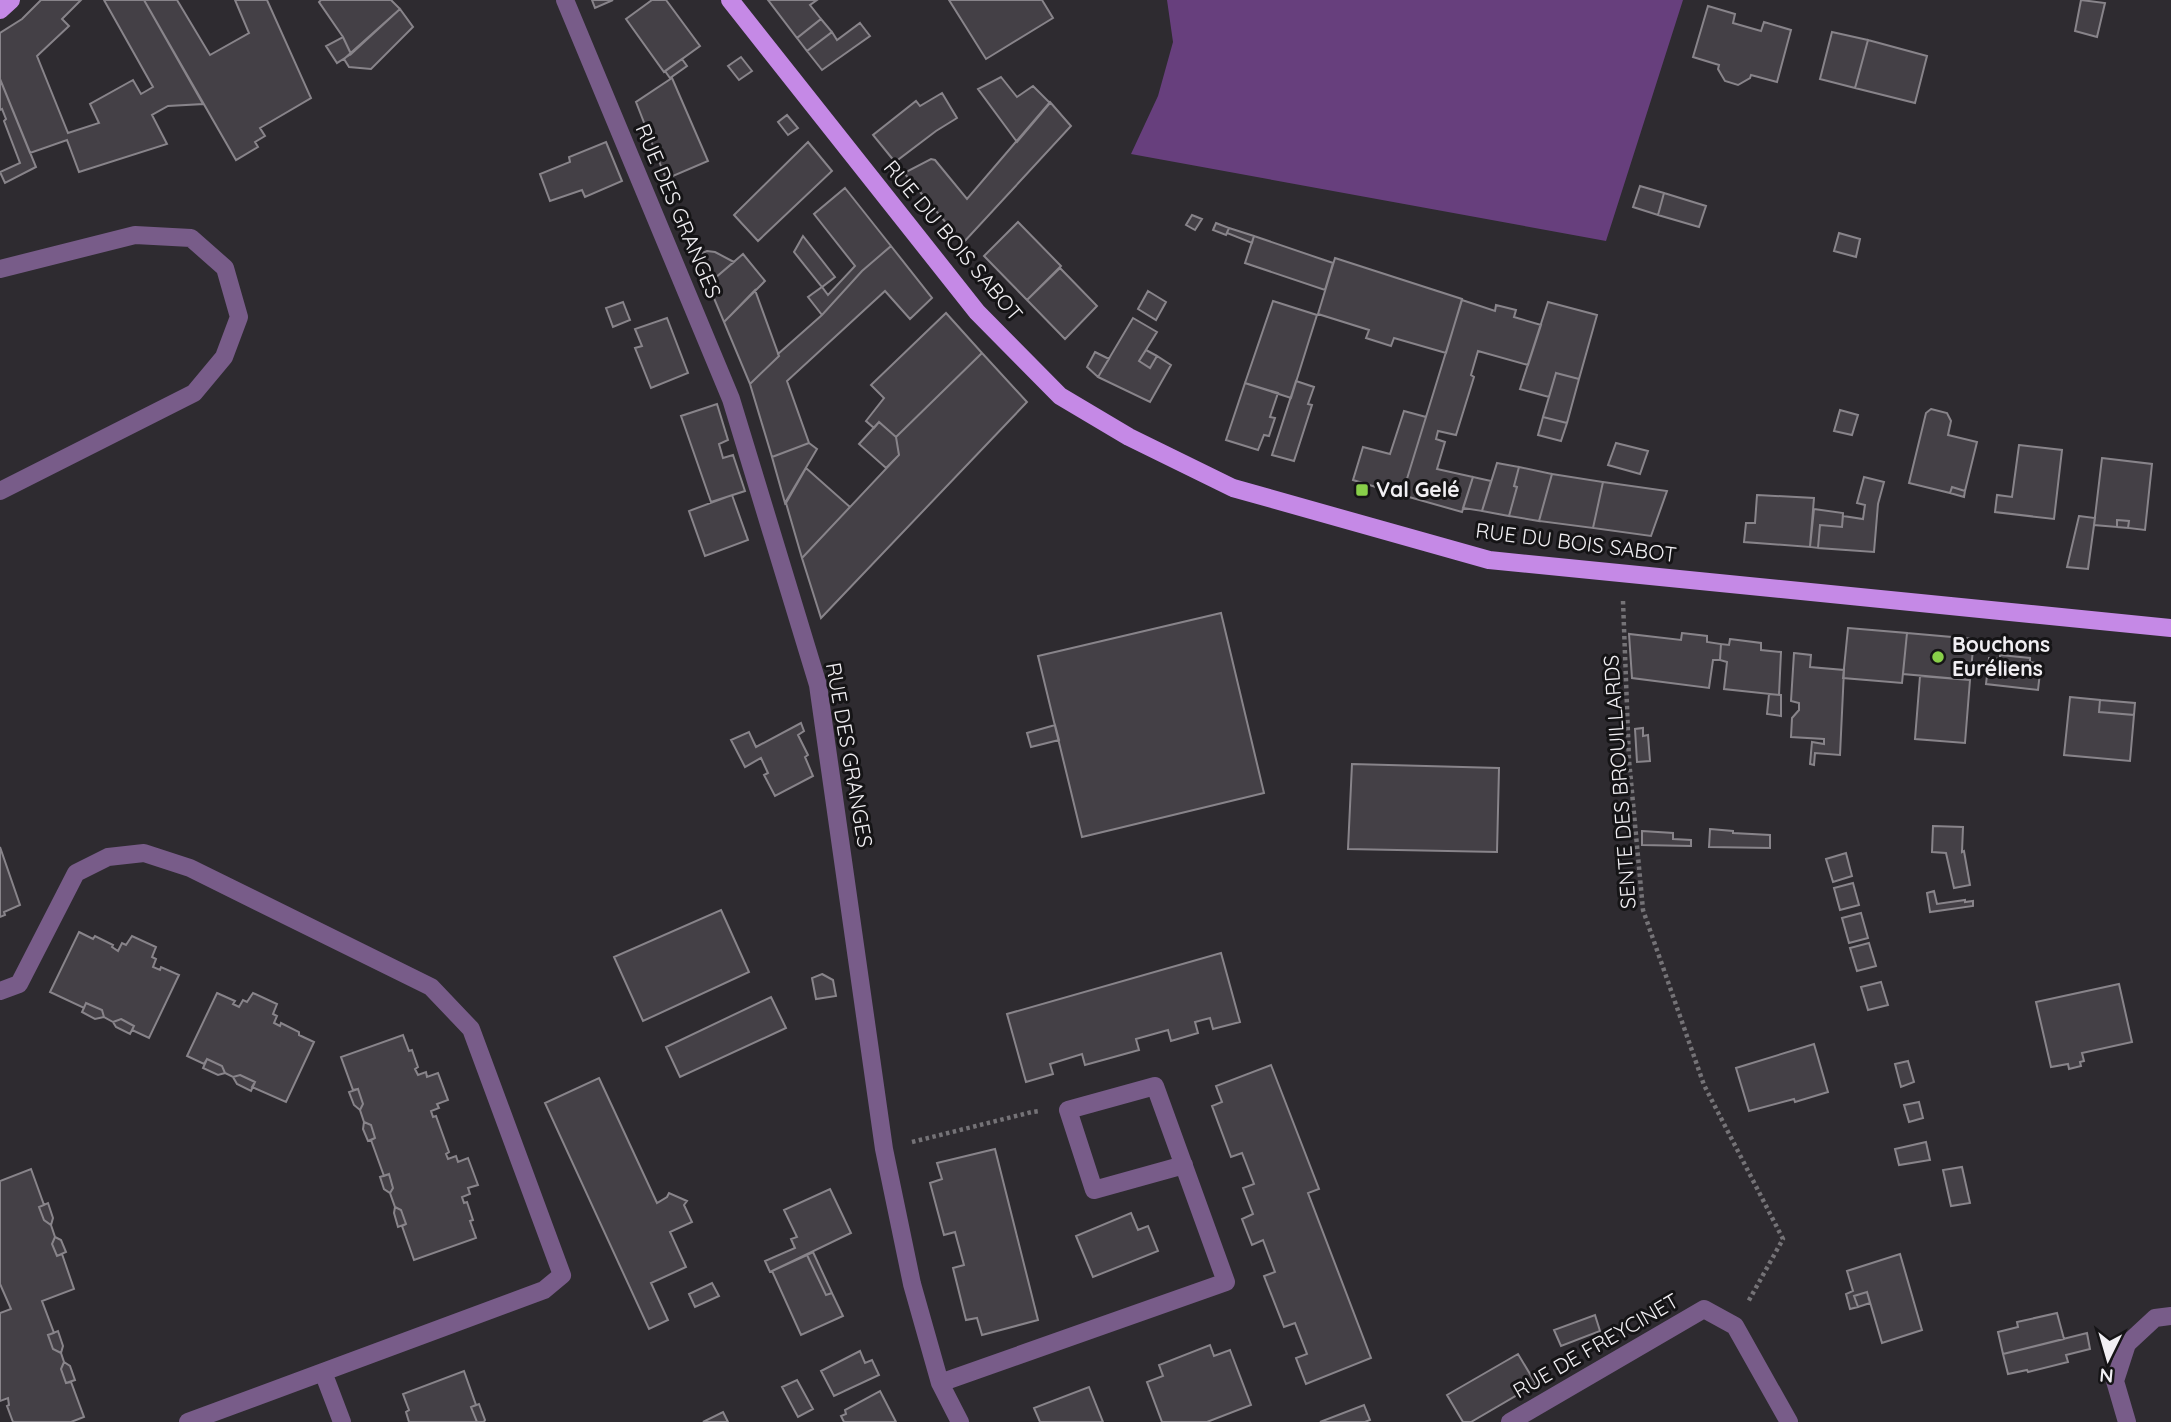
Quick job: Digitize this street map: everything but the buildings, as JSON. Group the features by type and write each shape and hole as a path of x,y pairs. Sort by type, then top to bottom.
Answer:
{"main road":[{"path":"0,10 11,0"},
{"name":"RUE DU BOIS SABOT","path":"730,0 977,312 1060,396 1129,437 1233,488 1489,559 2171,628"}],"street":[{"name":"RUE DES GRANGES","path":"565,0 735,412 818,685 884,1149 912,1284 940,1383 960,1422"},
{"path":"0,269 135,234 191,238 225,268 239,317 224,357 194,393 0,491"},
{"path":"0,991 19,984 76,873 108,857 144,853 190,868 431,987 471,1029 562,1275 544,1290 188,1422"},
{"path":"940,1383 1226,1282 1184,1165 1155,1086 1068,1111 1094,1190 1184,1165"},
{"name":"RUE DE FREYCINET","path":"1510,1422 1704,1309 1735,1326"},
{"path":"2127,1422 2115,1381 2127,1344 2155,1318 2171,1316"},
{"path":"1735,1326 1789,1422"},
{"path":"323,1372 342,1422"}],"path":[{"name":"SENTE DES BROUILLARDS","path":"1622,572 1629,760 1643,910 1704,1085 1783,1240 1735,1326"},
{"path":"884,1149 1031,1112 1068,1111"}],"shaded area":[{"path":"1167,0 1683,0 1606,241 1131,154 1158,96 1173,42"}],"place":[{"name":"Val Gelé","path":"1362,490"},
{"name":"Bouchons Euréliens","path":"1938,657"}]}
